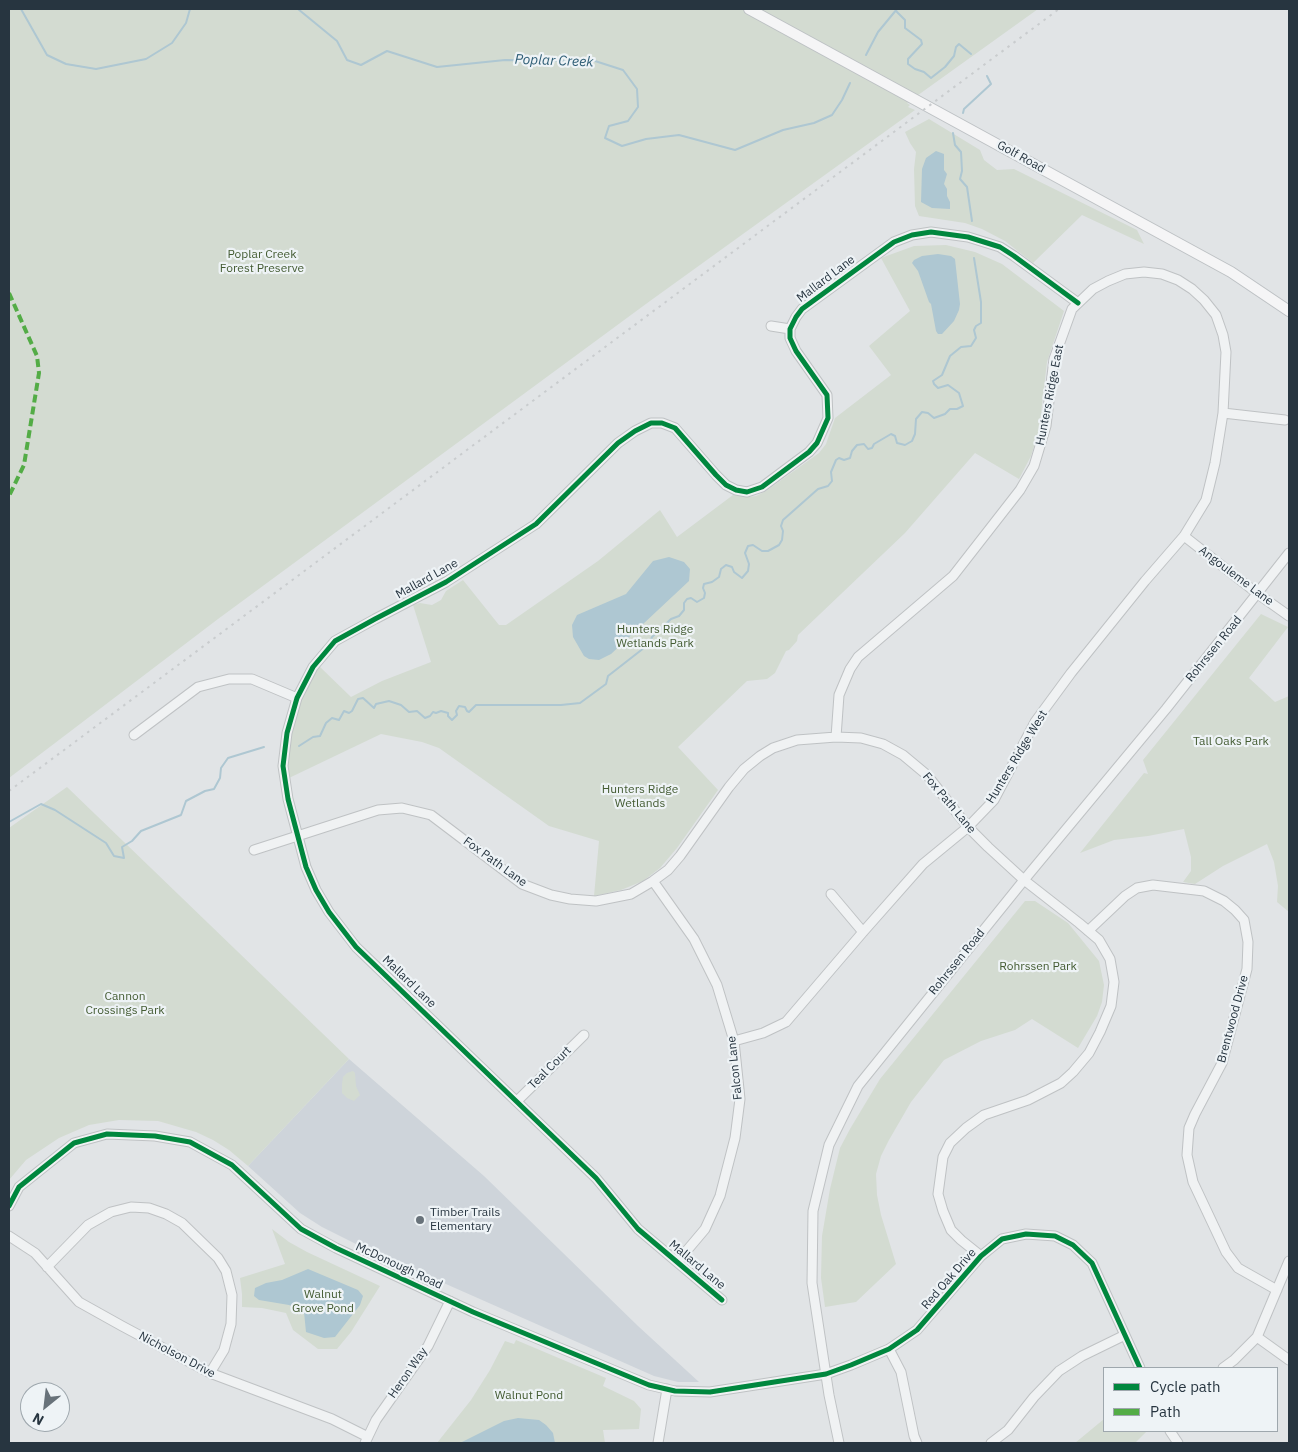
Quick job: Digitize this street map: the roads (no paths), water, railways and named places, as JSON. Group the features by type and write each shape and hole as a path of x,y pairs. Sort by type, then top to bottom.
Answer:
{"main road":[{"name":"Golf Road","path":"749,9 1231,272 1289,311"}],"street":[{"name":"Mallard Lane","path":"722,1300 638,1229 596,1178 356,946 329,912 316,890 306,867 288,799 283,766 287,733 297,698 313,667 335,641 446,582 536,524 618,443 651,423 662,423 676,428 716,475 726,485 736,490 747,492 762,487 809,452 817,443 828,418 827,395 796,352 790,338 790,329 802,309 879,251 894,242 912,235 931,232 968,237 1000,247 1078,303"},
{"name":"Hunters Ridge East","path":"836,737 839,695 850,669 858,658 953,576 1014,497 1034,466 1046,426 1054,359 1072,309 1093,290 1125,274 1144,272 1162,274 1178,280 1204,300 1216,316 1223,335 1226,352 1223,413"},
{"path":"771,326 790,329"},
{"path":"1223,413 1285,420"},
{"name":"Hunters Ridge West","path":"734,1041 763,1033 786,1022 923,864 968,827 994,800 1035,722 1145,581 1184,536 1206,500 1215,463 1223,413"},
{"name":"Angouleme Lane","path":"1184,536 1289,616"},
{"name":"Rohrssen Road","path":"839,1443 812,1283 813,1211 829,1145 858,1086 1024,880 1166,709 1289,553"},
{"path":"134,735 198,687 229,679 252,679 297,698"},
{"name":"Fox Path Lane","path":"254,850 378,810 402,808 431,815 522,884 552,895 570,899 596,901 631,894 654,881 668,870 680,856 728,787 744,769 774,748 796,740 836,737 869,740 883,744 903,755 927,775 968,827 1024,880 1099,940 1110,959 1114,982 1111,1006 1089,1053 1061,1083 1028,1100 984,1115 950,1143 943,1156 938,1194 943,1210 952,1230 980,1256"},
{"name":"Falcon Lane","path":"654,881 694,939 717,984 734,1041 740,1099 735,1138 720,1196 705,1228 678,1261"},
{"name":"Brentwood Drive","path":"1088,930 1125,896 1137,888 1153,885 1204,891 1224,901 1244,920 1248,942 1247,969 1222,1063 1189,1128 1187,1155 1193,1182 1226,1252 1238,1268 1277,1290"},
{"path":"831,894 863,932"},
{"name":"Teal Court","path":"517,1100 584,1035"},
{"name":"McDonough Road","path":"9,1206 19,1187 74,1143 107,1134 155,1136 190,1142 232,1165 301,1229 336,1248 450,1301 649,1385 675,1391 710,1392 826,1374"},
{"path":"47,1267 88,1225 111,1212 131,1207 149,1208 166,1214 182,1223 218,1258 226,1271 232,1295 231,1324 224,1350 210,1373"},
{"name":"Red Oak Drive","path":"826,1374 889,1349 917,1330 980,1256 1002,1239 1026,1234 1055,1236 1074,1245 1092,1263 1140,1367"},
{"name":"Nicholson Drive","path":"9,1236 35,1253 79,1302 210,1373 323,1416 367,1440"},
{"path":"1224,1367 1234,1360 1257,1337 1289,1261"},
{"name":"Heron Way","path":"367,1440 376,1420 428,1346 450,1301"},
{"path":"991,1443 1008,1430 1034,1397 1059,1371 1082,1356 1125,1335"},
{"path":"1257,1337 1289,1360"},
{"path":"889,1349 901,1372 917,1443"},
{"path":"658,1443 667,1389"},
{"path":"1171,1432 1178,1443"}],"water":[{"path":"936,151 944,154 944,170 947,174 944,184 947,189 950,209 932,208 921,202 922,169 926,158"},
{"path":"938,254 951,256 955,259 960,304 954,321 942,334 938,334 936,331 931,304 918,271 912,263 922,256"},
{"path":"669,557 684,562 690,569 689,581 611,654 599,660 589,659 584,656 573,637 572,625 577,615 626,594 653,561"},
{"name":"Walnut Grove Pond","path":"308,1269 358,1290 363,1296 360,1305 335,1337 324,1338 306,1332 304,1312 289,1305 259,1300 254,1296 255,1288 266,1283 282,1280"},
{"path":"518,1418 539,1420 553,1433 555,1443 460,1443 504,1421"}],"waterway":[{"name":"Poplar Creek","path":"21,9 47,55 66,64 96,69 146,59 172,43 186,23 190,9"},
{"name":"Poplar Creek","path":"298,9 337,41 347,60 361,65 387,51 437,67 505,60 595,61 623,70 637,89 638,107 628,121 609,126 605,138 622,146 646,139 679,135 735,150 783,130 814,123 832,115 850,83"},
{"name":"Poplar Creek","path":"866,55 878,32 897,9"},
{"path":"896,11 905,20 905,28 921,40 922,44 908,59 908,64 915,69 924,72 931,78 945,67 954,56 956,47 959,44 971,54"},
{"path":"963,113 964,109 991,84 987,76"},
{"path":"953,133 955,145 961,152 962,171 960,179 967,187 972,221"},
{"path":"299,746 313,737 320,736 326,723 332,718 339,720 344,711 349,713 352,711 358,699 363,698 374,708 376,704 389,701 401,705 409,712 417,711 425,718 433,712 441,711 448,713 452,720 457,715 456,711 459,706 465,707 469,712 476,705 561,705 580,703 606,684 608,676 649,644 652,637 671,619 679,616 684,610 684,603 687,599 691,598 697,602 704,598 704,584 712,582 719,577 721,569 726,565 732,567 734,572 742,578 748,571 749,564 745,553 748,546 753,545 762,551 768,551 779,545 782,540 783,531 781,526 783,520 818,489 828,486 832,481 831,472 836,460 839,458 844,460 850,458 852,451 857,445 864,444 868,449 872,448 874,444 891,434 895,436 897,443 905,445 912,441 915,434 916,419 922,412 928,413 934,418 945,414 950,409 957,409 963,406 959,393 948,385 938,388 933,381 942,375 950,356 961,347 971,346 976,338 974,330 981,323 981,302 974,258"},
{"path":"9,822 41,804 55,810 106,843 114,856 124,858 122,847 132,841 141,831 181,815 186,801 205,791 214,789 220,778 221,768 228,758 264,747"}],"railway":[{"path":"9,791 1059,9"}],"place":[{"name":"Timber Trails Elementary","path":"420,1220"}],"park label":[{"name":"Poplar Creek Forest Preserve","path":"262,262"},
{"name":"Hunters Ridge Wetlands Park","path":"655,637"},
{"name":"Tall Oaks Park","path":"1231,742"},
{"name":"Hunters Ridge Wetlands","path":"640,797"},
{"name":"Rohrssen Park","path":"1038,967"},
{"name":"Cannon Crossings Park","path":"125,1004"},
{"name":"Walnut Pond","path":"529,1396"}]}
